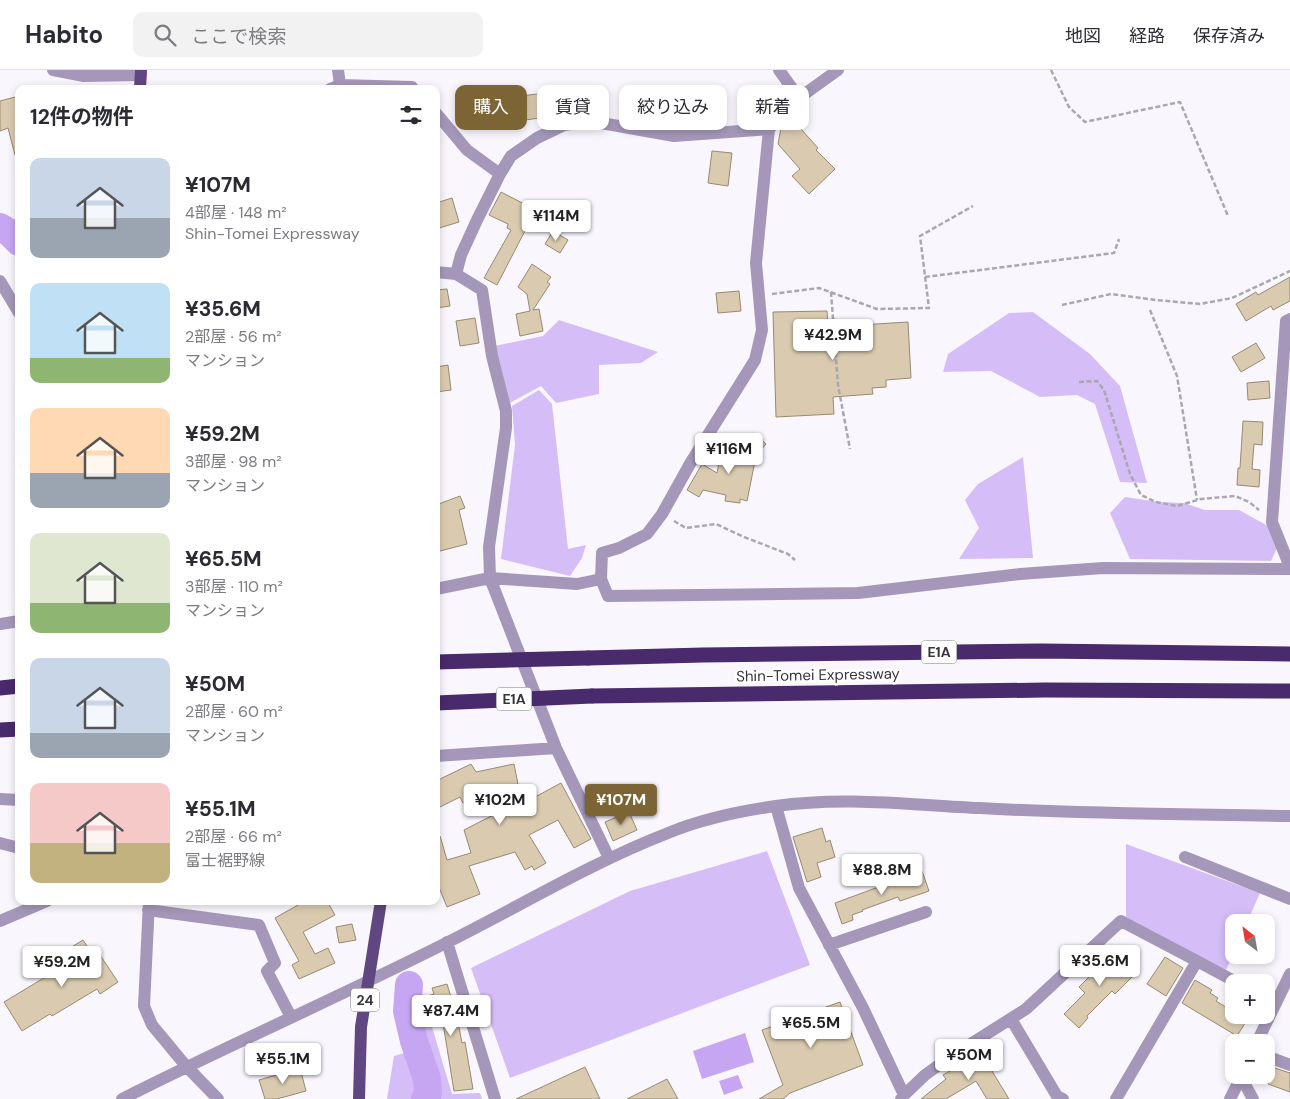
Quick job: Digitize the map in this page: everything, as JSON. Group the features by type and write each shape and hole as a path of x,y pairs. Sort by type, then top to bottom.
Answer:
{"highway":[{"name":"Shin-Tomei Expressway","path":"440,662 703,655 1041,651 1290,654"},
{"path":"0,688 15,686"},
{"name":"Shin-Tomei Expressway","path":"440,703 592,696 1045,690 1290,691"},
{"path":"0,730 15,729"}],"main road":[{"path":"140,85 141,72"},
{"name":"24","path":"359,1099 361,1027 380,905"}],"street":[{"path":"53,70 84,76 141,72"},
{"path":"335,85 338,70"},
{"path":"779,70 790,85"},
{"path":"809,91 838,70"},
{"path":"440,118 467,150 500,174"},
{"path":"456,274 461,255 500,174 511,156 538,138 564,125 590,121 674,136 755,130"},
{"path":"769,130 756,263 762,330 755,360 691,462 662,514 647,534 619,548 602,553 601,579 608,596 858,594 1020,574 1103,568 1290,568 1272,522 1286,321 1290,319"},
{"path":"440,272 456,274 482,290 492,356 506,411 506,428 489,546 490,578 556,748 609,858"},
{"path":"0,281 15,305"},
{"path":"440,588 490,578 576,584 601,579"},
{"path":"0,624 15,622"},
{"path":"440,756 556,748"},
{"path":"0,799 15,800"},
{"path":"122,1099 186,1066 367,982 448,942 609,858 670,832 726,815 816,801 918,803 980,808 1290,816"},
{"path":"776,806 800,888 863,1008 902,1097 925,1075 943,1062 1026,1009 1122,921 1225,976"},
{"path":"0,843 15,847"},
{"path":"1185,857 1290,899"},
{"path":"0,921 38,905"},
{"path":"218,1099 186,1066 152,1025 144,1006 148,906 259,925 274,963 267,971 292,1017"},
{"path":"829,945 926,912"},
{"path":"448,942 495,1099"},
{"path":"1116,1099 1197,961"},
{"path":"1275,1000 1286,993 1290,974"},
{"path":"1011,1019 1056,1096 1062,1099"},
{"path":"1275,1059 1290,1065"},
{"path":"1230,1099 1238,1084"},
{"path":"1246,1084 1253,1099"}],"path":[{"path":"1051,70 1068,107 1085,122 1180,102 1228,216"},
{"path":"758,296 819,288 877,309 929,308 920,236 973,206"},
{"path":"925,278 1114,253 1119,239"},
{"path":"1062,305 1111,294 1200,304 1232,298 1290,272"},
{"path":"831,292 838,384 850,449"},
{"path":"1150,310 1177,376 1197,500"},
{"path":"1079,382 1097,381 1104,390 1130,474 1141,495 1156,502 1177,506 1197,500 1235,496 1249,502 1272,522"},
{"path":"662,514 686,528 716,524 788,554 795,560"}],"shaded area":[{"path":"1033,312 1090,354 1120,386 1147,483 1120,482 1095,404 1077,395 1040,397 991,371 943,372 948,354 1009,313"},
{"path":"559,320 658,352 641,363 599,365 599,394 556,403 541,386 508,404 490,347 543,336"},
{"path":"539,390 552,404 568,549 586,545 582,558 570,576 501,559 515,445 512,406"},
{"path":"1023,457 1033,558 959,559 979,528 965,500 978,484"},
{"path":"1125,497 1159,502 1184,503 1205,510 1239,510 1268,526 1277,548 1271,561 1130,559 1110,513"},
{"path":"1126,844 1260,893 1251,914 1225,914 1225,964 1229,964 1226,970 1126,917"},
{"path":"767,851 810,965 510,1078 471,968 630,891"},
{"path":"427,1010 452,1094 480,1093 482,1099 387,1099 394,1056 418,1049 421,1021"},
{"path":"745,1033 754,1062 702,1079 693,1051"},
{"path":"738,1075 743,1088 724,1095 719,1081"}],"building":[{"path":"537,94 537,118 527,120 527,95"},
{"path":"15,97 15,155 8,128 0,131 0,101"},
{"path":"781,130 802,130 818,148 816,150 835,169 809,194 792,176 800,169 778,144"},
{"path":"712,151 732,153 728,186 708,183"},
{"path":"501,192 532,208 525,223 528,225 497,285 484,278 511,230 507,228 508,224 489,215"},
{"path":"452,198 459,222 440,228 440,202"},
{"path":"553,231 568,240 560,253 545,244"},
{"path":"532,264 551,277 547,282 550,284 533,310 539,309 543,331 520,336 516,314 530,311 527,294 518,287"},
{"path":"1290,277 1290,301 1273,310 1271,306 1246,321 1236,304 1256,292 1258,295"},
{"path":"447,289 450,306 440,307 440,290"},
{"path":"739,291 741,311 718,313 716,293"},
{"path":"827,311 828,327 908,322 911,378 886,380 886,387 872,388 873,394 833,397 834,414 776,417 773,312"},
{"path":"475,318 479,343 460,346 456,321"},
{"path":"1256,343 1265,358 1241,372 1232,357"},
{"path":"448,365 451,390 440,391 440,366"},
{"path":"1269,381 1270,398 1248,400 1247,383"},
{"path":"1243,421 1263,422 1262,445 1254,444 1252,469 1260,470 1259,487 1237,485"},
{"path":"757,436 766,444 756,456 747,501 740,499 740,503 725,501 726,495 703,490 699,497 687,490 702,464 717,473 719,463 724,464 748,447"},
{"path":"460,496 465,508 459,510 467,544 440,551 440,504"},
{"path":"471,764 476,772 514,764 522,804 561,783 591,839 574,848 558,820 529,835 546,863 534,870 532,866 525,870 515,852 469,866 480,894 447,907 440,890 440,836 447,860 471,853 464,830 501,811 496,787 463,803 460,797 440,807 440,779"},
{"path":"629,812 637,830 613,841 605,822"},
{"path":"822,828 826,842 830,840 835,857 817,863 821,877 807,882 793,837"},
{"path":"922,871 929,891 900,901 898,897 862,910 852,915 853,920 842,924 835,903"},
{"path":"298,905 329,905 335,915 303,932 315,954 328,948 335,963 299,979 292,965 299,961 275,918"},
{"path":"352,924 356,940 339,943 336,927"},
{"path":"83,940 91,952 96,949 118,982 100,994 97,989 52,1016 50,1014 22,1031 4,1002 77,958 70,948"},
{"path":"1111,949 1136,973 1115,994 1112,991 1087,1016 1088,1018 1079,1028 1064,1014 1085,993 1079,987 1101,965 1098,962"},
{"path":"1165,957 1183,968 1166,996 1147,984"},
{"path":"1195,980 1212,990 1210,993 1218,998 1216,1001 1225,1006 1225,1024 1244,1024 1238,1034 1234,1034 1182,1003"},
{"path":"447,984 457,1017 462,1043 465,1042 473,1089 454,1091 442,1017 438,1004 413,1005 413,1001 434,994 432,988"},
{"path":"840,1002 863,1065 790,1093 783,1099 759,1099 783,1085 762,1030"},
{"path":"981,1053 1009,1099 987,1099 976,1081 946,1099 921,1099 946,1079 943,1075"},
{"path":"585,1067 600,1099 516,1099"},
{"path":"300,1068 306,1091 277,1099 265,1099 259,1080"},
{"path":"1275,1068 1290,1073 1290,1092 1268,1084 1275,1084"},
{"path":"667,1079 678,1099 627,1099"}],"waterway":[{"path":"0,227 15,238"},
{"path":"409,985 407,1011 414,1041 427,1079 428,1093 425,1099"}]}
